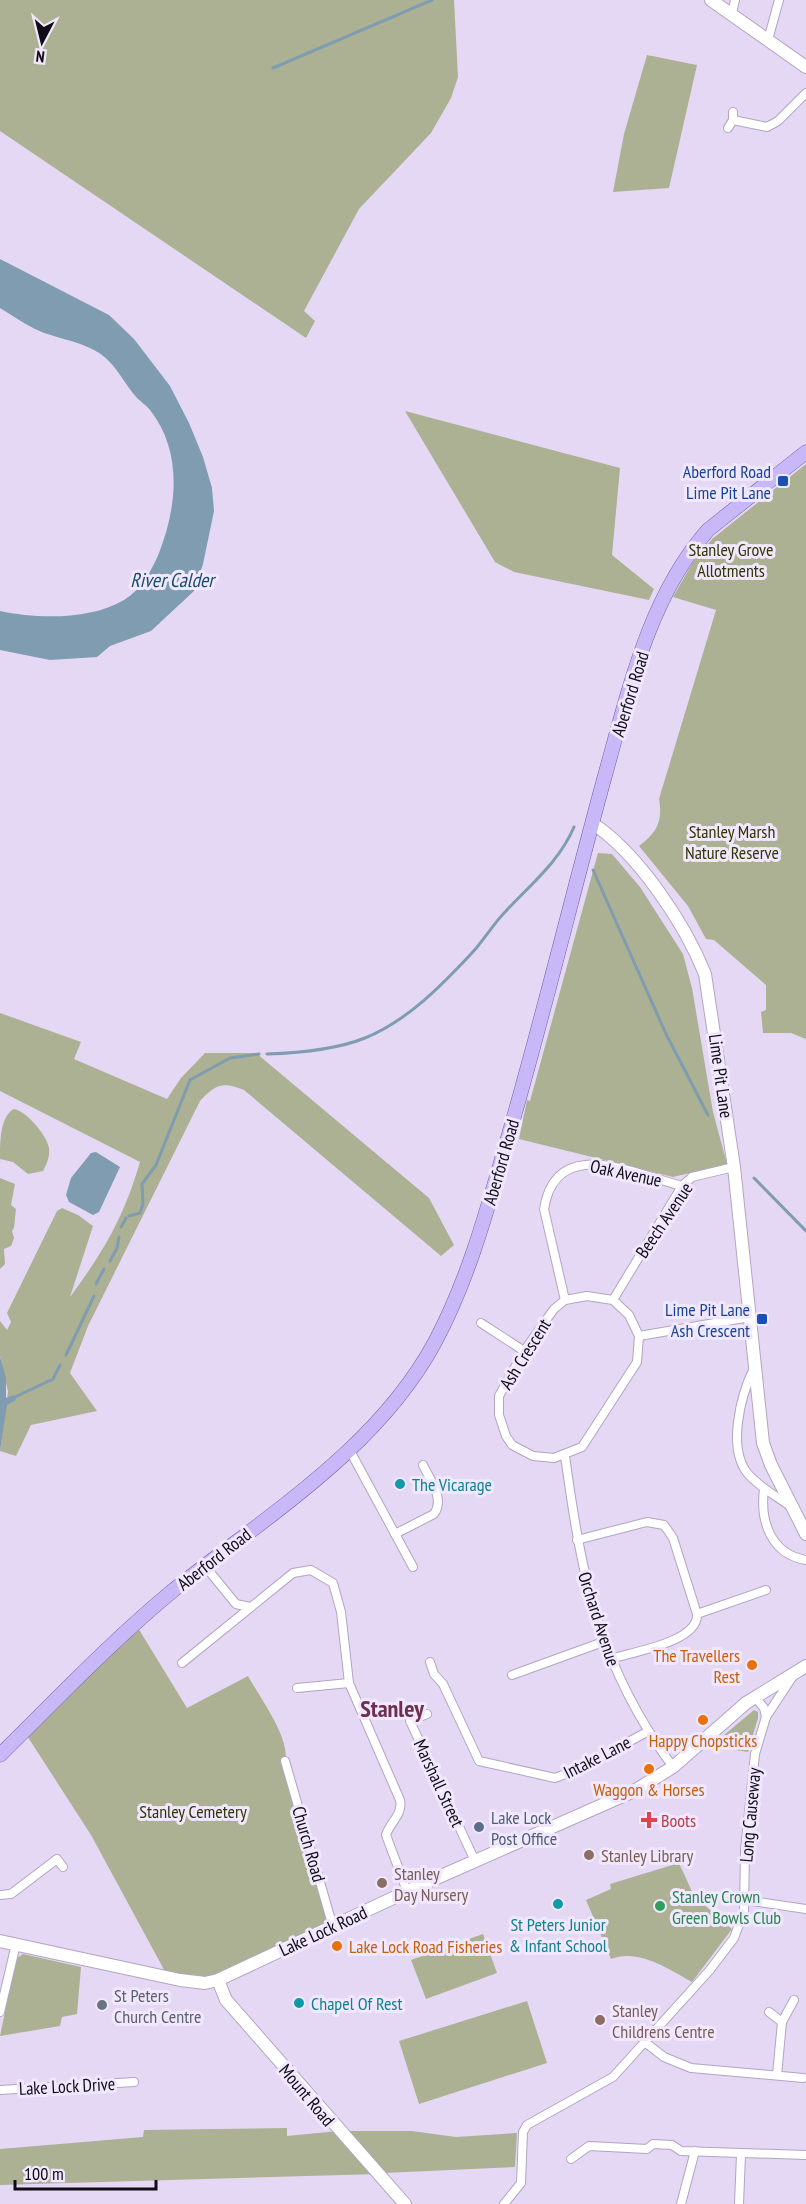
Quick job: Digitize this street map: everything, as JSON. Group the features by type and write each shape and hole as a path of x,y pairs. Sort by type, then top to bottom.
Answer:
{"main road":[{"name":"Aberford Road","path":"0,1755 130,1627 321,1476 349,1449 415,1374 434,1344 477,1244 530,1064 592,823 649,631 678,569 708,530 806,452"}],"street":[{"path":"711,0 806,67"},
{"path":"732,13 735,0"},
{"path":"768,40 779,0"},
{"path":"731,120 767,127 778,121 806,93"},
{"name":"Lime Pit Lane","path":"592,823 614,839 631,859 672,911 699,958 710,1000 734,1167 763,1443 771,1465 806,1534"},
{"name":"Oak Avenue","path":"566,1300 544,1209 546,1196 560,1173 575,1165 591,1163 682,1186"},
{"name":"Beech Avenue","path":"613,1300 682,1186 692,1177 734,1167"},
{"path":"565,1456 582,1447 589,1439 633,1371 637,1362 639,1336 629,1315 613,1300 587,1296 566,1300"},
{"name":"Ash Crescent","path":"565,1456 543,1459 524,1453 512,1445 501,1427 499,1396 524,1351 546,1318 566,1300"},
{"path":"639,1336 750,1317"},
{"path":"481,1323 524,1351"},
{"name":"Lime Pit Lane","path":"754,1367 747,1381 738,1435 741,1463 764,1489 792,1507"},
{"path":"349,1449 413,1567"},
{"name":"Orchard Avenue","path":"565,1456 577,1540 603,1642 647,1732 672,1767"},
{"path":"395,1534 434,1514 437,1510 438,1499 423,1465"},
{"path":"764,1489 763,1516 766,1528 783,1551 806,1560"},
{"path":"577,1540 647,1522 664,1525 673,1538 697,1614 696,1625 686,1635 610,1659"},
{"path":"205,1566 237,1604 251,1607"},
{"path":"182,1663 300,1570 311,1570 333,1582 338,1595 350,1683 400,1800 400,1812 386,1835 407,1891"},
{"path":"697,1614 766,1590"},
{"path":"512,1675 603,1642"},
{"name":"Intake Lane","path":"430,1662 479,1761 555,1778 576,1770 647,1732"},
{"name":"Lake Lock Road","path":"0,1941 180,1980 205,1983 218,1980 407,1891 634,1791 672,1767 755,1697 806,1666"},
{"name":"Long Causeway","path":"504,2204 519,2187 523,2132 532,2121 597,2089 613,2077 646,2043 730,1944 741,1925 746,1900 745,1850 755,1754 766,1718 793,1676"},
{"path":"295,1689 350,1683"},
{"path":"755,1697 761,1703 766,1718"},
{"name":"Marshall Street","path":"427,1714 411,1721 475,1861"},
{"name":"Church Road","path":"285,1761 333,1927"},
{"path":"0,1895 11,1894 57,1859 63,1867"},
{"path":"746,1900 806,1909"},
{"path":"0,2012 16,1944"},
{"name":"Mount Road","path":"218,1980 226,2000 405,2204"},
{"path":"777,2075 782,2022 794,2000"},
{"path":"769,2012 782,2022"},
{"path":"646,2043 663,2057 691,2068 803,2078"},
{"name":"Lake Lock Drive","path":"0,2090 134,2082"},
{"path":"571,2159 589,2146 646,2149 653,2144 672,2145 681,2151 806,2156"},
{"path":"681,2204 695,2151"},
{"path":"739,2204 741,2155"}],"green space":[{"path":"0,0 454,0 458,77 451,98 431,133 359,209 304,311 315,321 306,338 0,131"},
{"path":"647,55 697,65 669,188 613,192 624,134"},
{"path":"405,411 620,468 612,555 654,589 649,600 514,572 495,562"},
{"name":"Stanley Marsh Nature Reserve","path":"806,464 806,1039 791,1033 763,1033 761,1012 766,1010 766,985 714,940 706,939 688,906 639,846 654,831 659,820 659,799 716,610 673,597 693,562 712,539"},
{"path":"598,853 612,854 640,887 683,954 692,988 713,1112 727,1164 673,1177 519,1139 527,1100 530,1101"},
{"path":"0,1013 81,1042 74,1059 167,1099 181,1078 205,1053 256,1053 429,1198 454,1245 441,1256 244,1090 219,1086 200,1101 88,1326 70,1373 97,1411 31,1425 16,1456 0,1451 8,1392 0,1356 0,1321 7,1330 11,1322 7,1313 57,1211 62,1208 78,1215 93,1226 70,1297 112,1233 127,1200 140,1162 0,1091"},
{"path":"14,1109 30,1119 40,1130 47,1143 49,1157 43,1171 28,1174 13,1162 0,1159 3,1123 9,1112"},
{"path":"0,1178 15,1184 11,1205 16,1209 12,1231 14,1238 11,1246 4,1249 5,1264 0,1269"},
{"name":"Stanley Cemetery","path":"135,1623 187,1708 248,1676 273,1718 283,1741 286,1752 285,1761 333,1927 218,1980 168,1977 91,1835 24,1731"},
{"path":"754,1710 758,1712 758,1718 748,1752 711,1746"},
{"path":"679,1863 694,1896 732,1929 692,1982 653,1961 632,1956 611,1959 586,1900 611,1889 610,1884"},
{"path":"483,1934 497,1973 426,1999 411,1960"},
{"path":"23,1954 81,1967 77,2014 62,2017 60,2026 0,2036 16,1959"},
{"path":"527,2001 547,2063 419,2104 399,2041"},
{"path":"287,2128 287,2136 338,2131 378,2174 0,2185 0,2149 143,2137 144,2130"},
{"path":"348,2131 412,2131 456,2137 517,2133 515,2167 384,2173"}],"water":[{"name":"River Calder","path":"0,259 109,315 134,339 170,386 203,457 212,488 214,511 203,564 194,591 151,631 110,646 97,657 50,660 0,650 0,611 47,616 80,614 111,607 136,591 156,559 170,517 174,480 168,444 161,426 150,410 137,398 102,355 86,346 35,329 0,308"},
{"path":"96,1152 120,1167 99,1212 93,1215 69,1202 66,1195 71,1178 91,1153"},
{"path":"0,1357 6,1378 6,1398 14,1395 16,1400 7,1405 0,1451"}],"waterway":[{"path":"273,68 432,0"},
{"path":"267,1054 317,1050 353,1042 380,1031 409,1012 471,954 501,916 535,882 561,851 574,827"},
{"path":"593,870 666,1034 708,1115"},
{"path":"129,1216 140,1213 143,1204 142,1184 156,1165 190,1080 230,1058 259,1054"},
{"path":"754,1178 806,1231"},
{"path":"121,1227 126,1218"},
{"path":"110,1261 117,1248 119,1237"},
{"path":"96,1284 104,1269"},
{"path":"66,1355 94,1296"},
{"path":"15,1397 53,1379 60,1365"}],"place":[{"name":"Aberford Road Lime Pit Lane","path":"783,481"},
{"name":"Lime Pit Lane Ash Crescent","path":"762,1319"},
{"name":"The Vicarage","path":"400,1484"},
{"name":"The Travellers Rest","path":"752,1665"},
{"name":"Happy Chopsticks","path":"703,1720"},
{"name":"Waggon & Horses","path":"649,1769"},
{"name":"Boots","path":"649,1820"},
{"name":"Lake Lock Post Office","path":"479,1827"},
{"name":"Stanley Library","path":"589,1855"},
{"name":"Stanley Day Nursery","path":"382,1883"},
{"name":"St Peters Junior & Infant School","path":"558,1904"},
{"name":"Stanley Crown Green Bowls Club","path":"660,1906"},
{"name":"Lake Lock Road Fisheries","path":"337,1946"},
{"name":"Chapel Of Rest","path":"299,2003"},
{"name":"St Peters Church Centre","path":"102,2005"},
{"name":"Stanley Childrens Centre","path":"600,2020"}],"district":[{"name":"Stanley","path":"392,1708"}],"park label":[{"name":"Stanley Grove Allotments","path":"731,559"}]}
